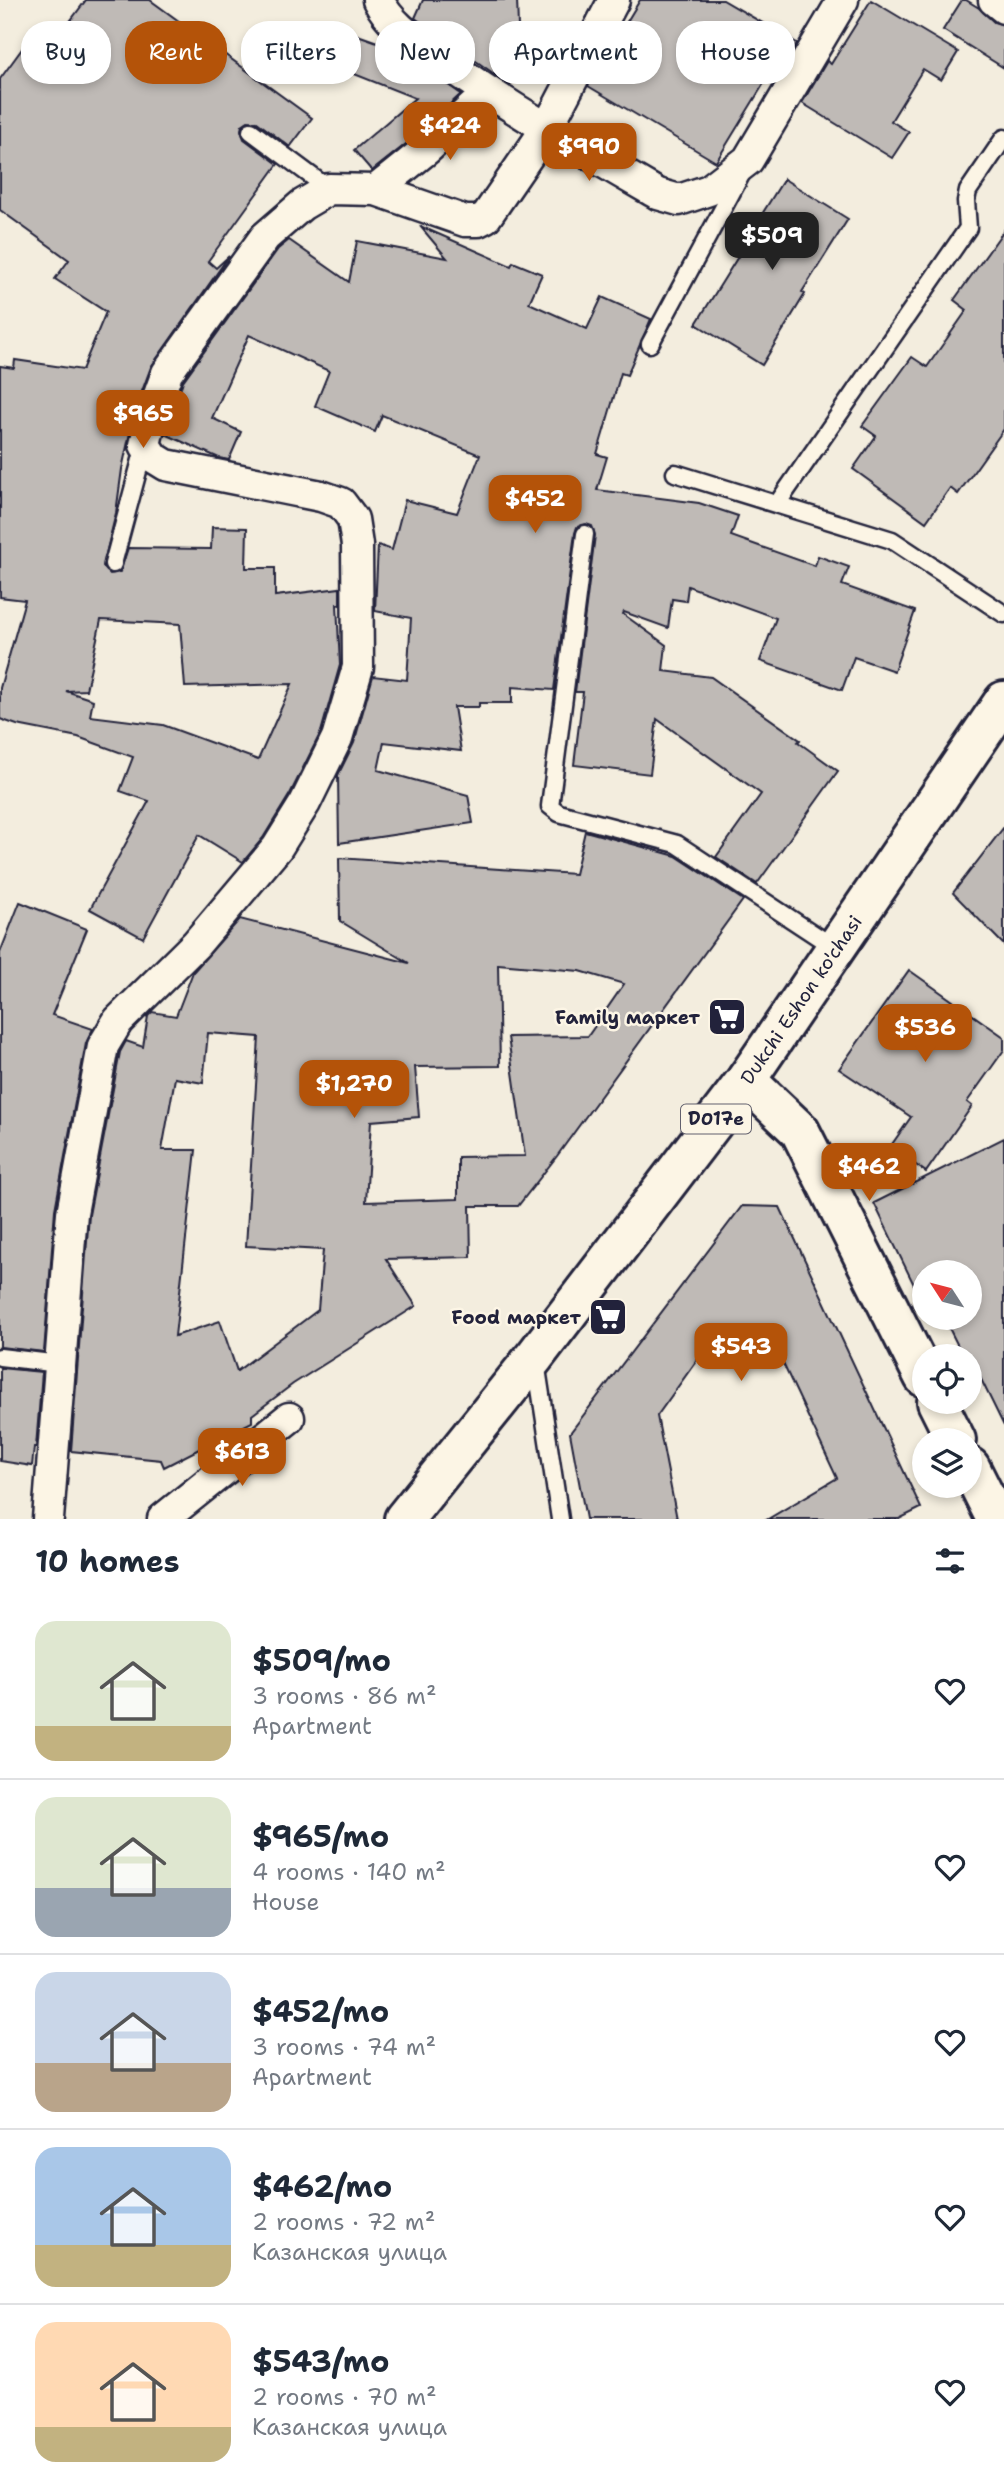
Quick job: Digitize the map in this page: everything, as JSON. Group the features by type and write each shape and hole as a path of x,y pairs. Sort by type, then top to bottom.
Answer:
{"main road":[{"name":"Dukchi Eshon ko'chasi","path":"404,1519 535,1356 746,1080 1004,701"},
{"path":"746,1080 800,1131 912,1353"},
{"path":"982,1491 996,1519"}],"street":[{"path":"378,0 385,15 409,36 488,93 658,194 680,200 709,190 748,160 843,0"},
{"path":"48,1519 72,1213 103,1046 118,1021 196,944 277,848 305,803 337,738 358,667 357,545 353,519 341,503 321,496 166,465 153,457 145,445 152,414 167,373 265,237 302,205 329,190 376,190 465,221 478,221 486,216 547,128 614,0"},
{"path":"994,0 1004,8"},
{"path":"376,190 427,149 488,93"},
{"path":"163,1519 289,1418"}],"lane":[{"path":"251,131 329,190"},
{"path":"776,504 968,228 968,191 1004,138"},
{"path":"650,344 748,160"},
{"path":"113,564 145,445"},
{"path":"675,473 892,540 1004,614"},
{"path":"586,534 550,806 559,813 677,844 835,948"},
{"path":"535,1356 560,1519"},
{"path":"0,1357 60,1364"}],"building":[{"path":"86,0 150,0 179,21 125,21 125,84 227,84 227,56 241,66 241,84 265,84 312,118 290,147 257,122 248,121 242,125 244,139 278,164 208,261 216,268 229,256 151,367 135,410 103,566 110,574 120,572 128,548 211,549 212,527 247,528 246,568 275,568 275,596 340,588 340,605 337,604 340,665 321,732 290,794 263,838 243,862 199,835 143,938 90,909 149,801 120,791 133,757 78,737 0,719 0,688 25,600 0,597 0,366 14,368 15,360 82,370 106,312 55,279 69,260 0,210 0,79 21,50 21,84 111,84 111,21 70,21","holes":["101,620 180,624 185,687 292,684 258,760 163,725 90,716 93,700 66,691 86,690"]},
{"path":"423,0 517,0 518,21 489,21 489,70 475,60 475,21 419,21 415,18"},
{"path":"640,0 723,0 759,21 676,21 676,84 764,84 716,162 588,86 662,84 662,21 627,21"},
{"path":"871,0 958,52 941,80 923,69 891,121 909,132 892,158 802,103 827,61 831,64"},
{"path":"962,0 979,8 994,22 1004,25 1004,68 943,30"},
{"path":"361,36 375,41 375,82 361,77"},
{"path":"380,84 447,84 461,94 416,136 372,171 354,150 415,98"},
{"path":"784,179 848,219 802,292 805,294 762,365 696,324"},
{"path":"420,226 511,266 513,262 542,274 529,303 587,329 602,297 651,319 627,375 621,373 597,454 607,457 597,490 699,503 738,516 731,536 815,566 818,556 849,567 842,585 915,611 894,671 854,657 842,690 760,661 776,618 688,586 686,601 672,599 668,628 624,612 623,614 666,645 663,671 711,677 800,740 798,742 838,771 757,884 716,857 761,794 657,719 650,774 574,765 583,692 575,692 595,535 592,526 586,524 577,527 575,533 554,690 512,687 512,703 479,703 479,707 454,707 461,751 384,742 378,770 468,795 473,823 339,843 338,775 354,743 373,676 407,680 411,618 375,611 378,545 392,550 405,500 457,513 480,455 382,415 375,432 315,406 329,371 249,335 212,418 241,432 229,460 165,434 183,381 278,249 289,240 349,282 357,241 447,258"},
{"path":"1004,230 1004,429 958,494 950,488 926,522 853,469 876,436 862,426 912,357 927,367 967,310 954,300"},
{"path":"1004,827 1004,945 953,893"},
{"path":"585,831 676,856 743,900 518,1206 470,1206 471,1257 386,1259 416,1306 293,1384 252,1415 252,1422 164,1467 161,1460 71,1451 89,1215 120,1052 126,1041 143,1047 148,1016 152,1012 176,1016 193,972 240,919 409,963 340,921 339,858 575,874","holes":["498,964 580,971 624,984 588,1036 508,1037 525,1156 458,1157 458,1199 366,1202 371,1121 419,1117 415,1067 500,1066","208,1033 259,1037 246,1246 323,1250 318,1310 237,1371 220,1321 175,1336 196,1150 162,1150 175,1078 203,1083"]},
{"path":"20,902 87,929 52,1015 93,1029 86,1043 55,1210 44,1352 0,1347 0,953"},
{"path":"909,970 1004,1037 1004,1050 967,1102 972,1106 926,1172 890,1147 911,1117 839,1069"},
{"path":"1004,1138 1004,1426 982,1381 982,1344 957,1344 950,1330 982,1330 982,1260 912,1260 912,1281 874,1203"},
{"path":"742,1206 780,1207 912,1489 912,1498 916,1498 921,1508 899,1519 768,1519 837,1478 780,1357 697,1360 657,1416 677,1519 586,1519 570,1433"},
{"path":"0,1368 42,1372 32,1466 0,1461"}],"place":[{"name":"Family маркет","path":"727,1017"},
{"name":"Food маркет","path":"608,1317"}]}
